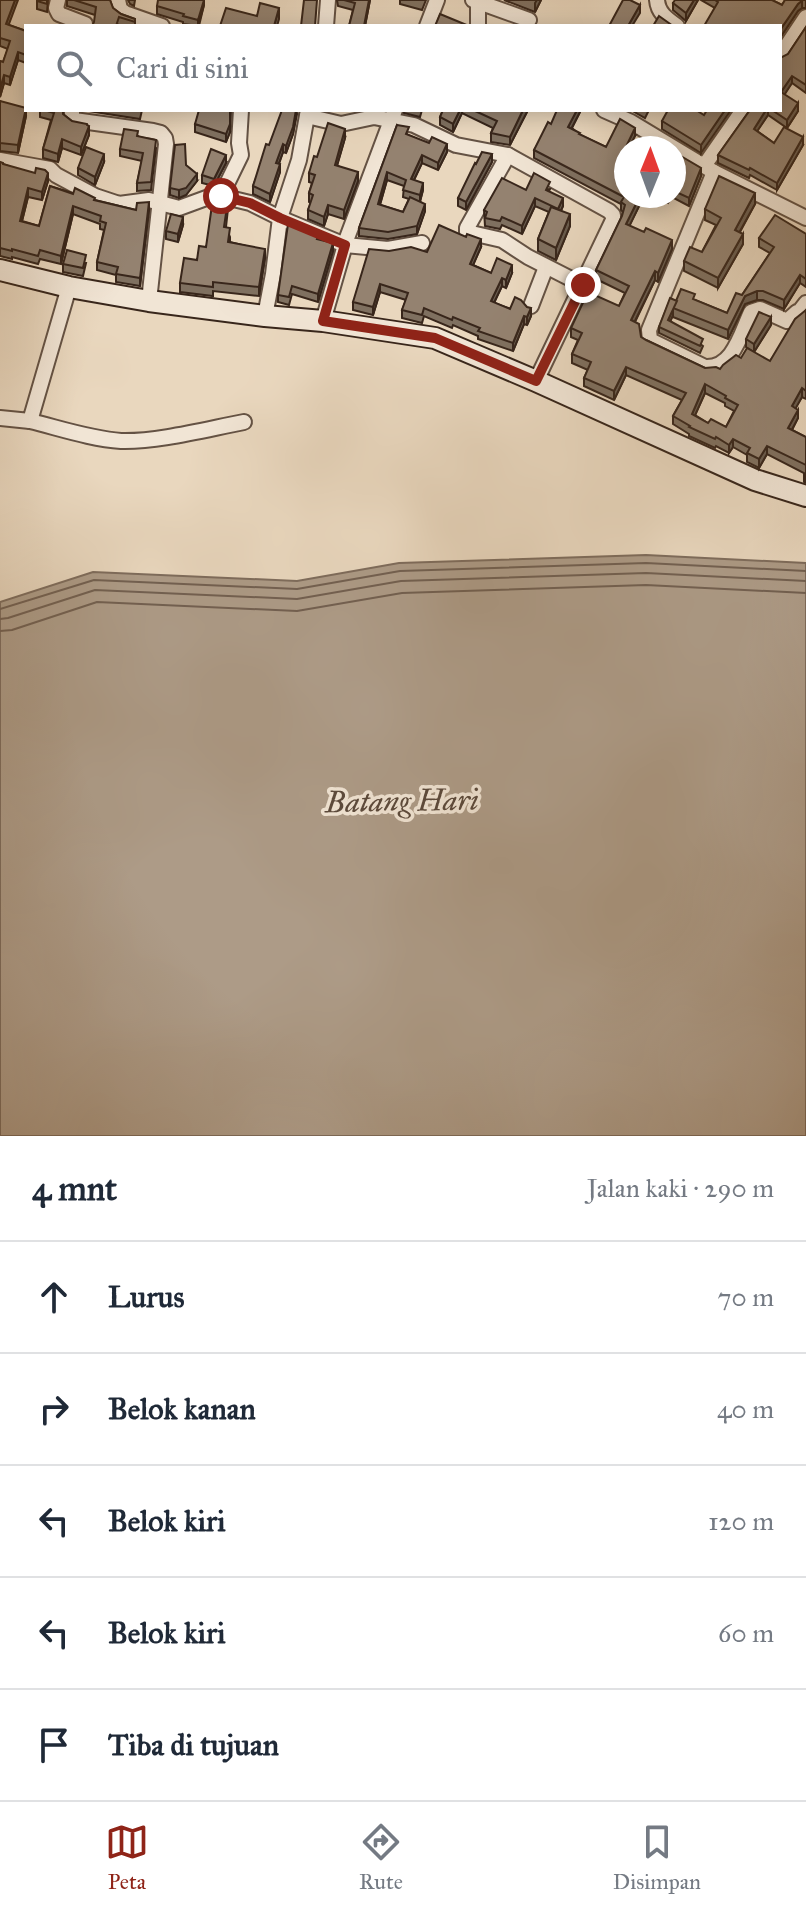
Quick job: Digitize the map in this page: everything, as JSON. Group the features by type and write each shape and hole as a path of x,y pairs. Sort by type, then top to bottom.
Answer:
{"street":[{"path":"58,0 56,8 59,14 85,24"},
{"path":"118,0 122,11 157,24"},
{"path":"326,24 328,0"},
{"path":"428,24 437,0"},
{"path":"657,0 664,17 674,24"},
{"path":"478,24 475,2 529,20"},
{"path":"782,53 806,17"},
{"path":"72,112 74,120 161,133 165,138 149,301"},
{"path":"221,196 241,155 241,112"},
{"path":"608,112 631,122 709,169 806,218"},
{"path":"742,112 709,169 649,330 650,340 705,367 714,368 729,357 751,312 760,309 787,321 806,303"},
{"path":"265,316 280,218 299,160 307,113 341,124 367,117 393,115 456,145 508,155 613,215 536,381"},
{"path":"323,321 345,245 393,115"},
{"path":"508,155 467,232 502,240 583,285"},
{"path":"0,160 50,169 103,199 119,204 149,200 179,208 221,196 250,203 345,245 388,249 422,243"},
{"path":"531,306 546,267"},
{"path":"0,270 69,287 149,301 323,321 435,338 755,480 806,496"},
{"path":"30,421 69,287"},
{"path":"0,418 30,421 120,441 244,422"}],"water":[{"name":"Batang Hari","path":"646,555 806,563 806,1136 0,1136 0,602 93,572 297,581 399,563"}],"building":[{"path":"0,0 15,0 6,24 24,30 24,54 18,52 10,77 4,75 0,89 0,61 3,62 10,41 0,38"},
{"path":"74,0 110,0 113,8 135,19 135,22 119,17 117,24 93,24 96,7"},
{"path":"158,0 204,0 198,20 157,6"},
{"path":"304,0 317,0 315,24 301,24"},
{"path":"344,0 369,0 364,24 350,24 355,3"},
{"path":"623,0 640,5 629,24 610,24"},
{"path":"675,0 694,0 686,13 673,3"},
{"path":"715,0 772,0 782,5 785,0 803,0 782,27 782,24 705,24 718,2"},
{"path":"260,3 279,8 275,24 221,24 226,8 257,16"},
{"path":"440,14 464,24 436,24"},
{"path":"659,16 670,24 654,24"},
{"path":"806,27 806,85 792,76 782,91 782,57 788,54"},
{"path":"782,93 798,103 787,120 775,112 782,112"},
{"path":"0,101 24,107 18,145 0,143"},
{"path":"51,112 63,112 72,121 89,126 81,147 62,139 58,154 43,149 54,113"},
{"path":"198,112 230,112 226,134 195,124"},
{"path":"281,112 296,112 286,146 283,144 276,163 280,164 270,194 253,186 266,144 269,145"},
{"path":"442,112 459,112 453,124 440,117"},
{"path":"477,112 522,112 510,137 491,133 497,121"},
{"path":"556,112 576,112 568,127 606,147 620,119 635,128 631,136 614,136 614,192 534,150"},
{"path":"667,112 699,112 704,115 706,112 724,112 701,145 662,121"},
{"path":"749,112 765,112 754,129 774,143 784,127 803,137 777,183 718,155"},
{"path":"328,123 345,129 335,165 358,172 344,210 328,205 324,217 308,210 315,175 309,173"},
{"path":"397,125 409,127 406,134 429,143 432,137 447,144 438,163 422,155 411,179 423,183 420,195 403,190 406,180 387,172 378,204 403,212 410,197 425,204 417,226 388,232 359,228"},
{"path":"124,129 138,131 137,136 156,140 151,182 137,183 143,153 120,149"},
{"path":"185,144 186,165 197,174 186,188 170,188 175,145"},
{"path":"86,147 104,154 95,177 78,168"},
{"path":"211,149 226,155 214,179 202,175"},
{"path":"482,152 492,154 466,202 458,198"},
{"path":"686,159 701,168 689,198 686,197"},
{"path":"0,162 35,173 36,168 48,173 42,192 28,188 20,221 39,226 50,186 73,194 75,188 94,200 136,210 137,203 149,202 140,278 116,274 118,267 97,262 106,223 100,221 101,216 73,206 61,256 40,250 38,256 0,248"},
{"path":"534,173 550,182 546,190 563,198 558,209 535,198 522,226 502,217 500,221 485,218 487,212 484,210 502,178 526,190"},
{"path":"719,176 755,193 735,230 743,234 718,278 684,261 690,247 702,252 721,218 705,209"},
{"path":"213,198 228,200 224,227 230,228 228,242 265,249 259,287 213,282 213,287 180,283 184,258 197,260 199,246 206,247"},
{"path":"551,207 570,214 556,248 538,239"},
{"path":"624,208 634,208 626,224 644,232 646,228 672,240 658,273 655,271 631,320 639,324 641,337 705,368 720,369 736,355 741,358 747,348 770,361 795,319 806,310 806,391 802,388 792,406 798,410 788,428 806,437 806,465 767,446 759,459 747,453 750,448 733,439 729,445 689,427 673,416 686,393 626,367 614,391 584,378 591,362 572,354 582,333 571,328 588,292 619,306 629,286 596,270","holes":["705,384 738,405 726,427 711,419 708,423 692,414"]},
{"path":"171,214 183,217 178,234 166,231"},
{"path":"775,215 806,234 806,279 800,275 784,300 763,291 745,296 728,330 673,308 681,289 695,294 693,299 727,313 736,293 742,295 774,247 759,238"},
{"path":"288,224 317,239 333,243 318,294 292,286 289,297 278,295"},
{"path":"439,225 466,237 467,234 481,239 470,264 491,273 497,258 512,265 491,301 510,309 515,297 531,308 527,317 524,316 513,343 424,308 422,315 402,310 408,293 380,284 373,307 353,302 369,249 389,251 411,247 427,252"},
{"path":"67,250 86,255 83,268 63,264"},
{"path":"670,298 677,301 668,320 703,339 700,346 659,327"},
{"path":"759,312 771,317 754,344 746,339"}],"route":[{"path":"221,196 250,203 345,245 323,321 435,338 536,381 583,285"}]}
